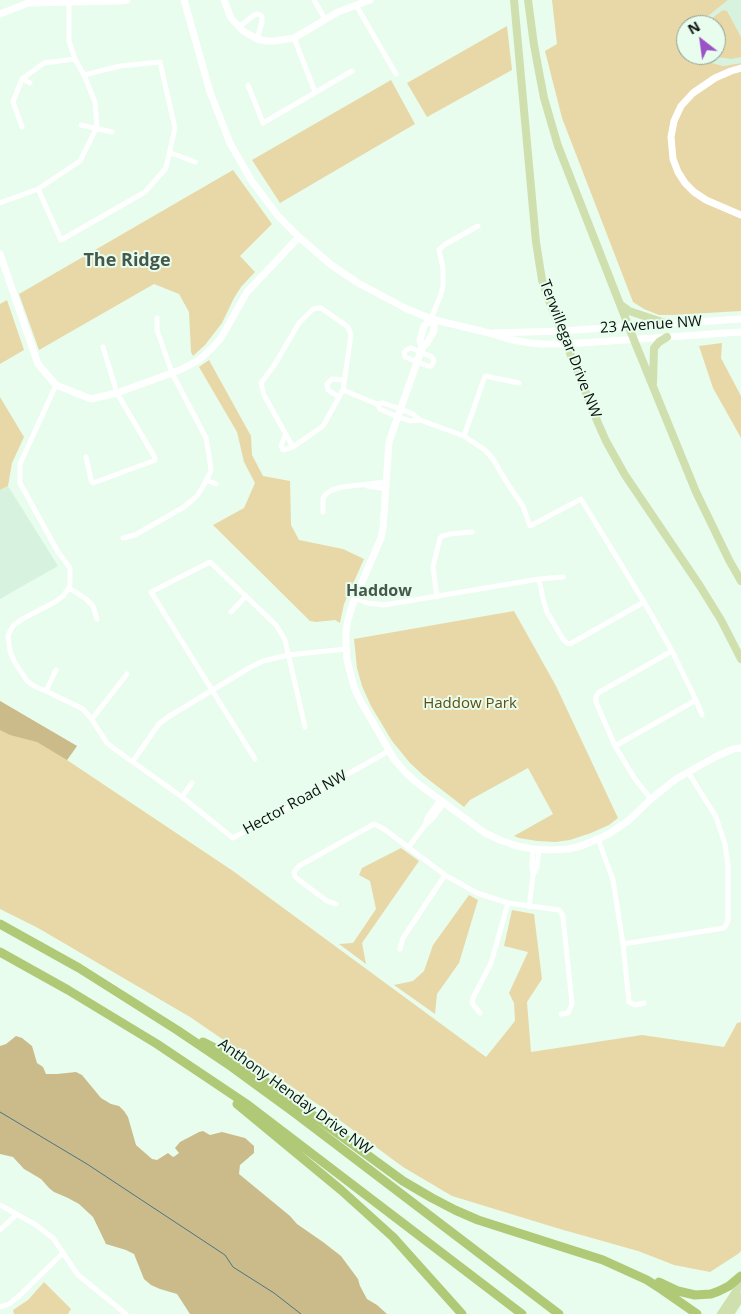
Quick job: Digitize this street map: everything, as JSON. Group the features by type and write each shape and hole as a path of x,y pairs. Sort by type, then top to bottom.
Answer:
{"highway":[{"name":"Anthony Henday Drive NW","path":"0,924 79,968 178,1030 232,1067 559,1314"},
{"path":"0,952 157,1044 248,1105 522,1314"},
{"path":"178,1030 219,1050 277,1089 403,1181 432,1198 478,1220 603,1260 647,1280 697,1314"},
{"path":"209,1079 375,1220 416,1262 462,1314"},
{"path":"647,1280 658,1281 678,1291 695,1295 711,1294 719,1291 729,1286 741,1276"}],"main road":[{"name":"Terwillegar Drive NW","path":"514,0 538,255 544,287 606,441 625,475 706,595 741,659"},
{"path":"528,0 544,98 558,146 653,388 706,515 741,581"},
{"path":"618,300 629,311 668,324"},
{"path":"653,388 654,348 667,337"},
{"path":"722,1314 741,1284"},
{"path":"730,1314 741,1297"}],"street":[{"path":"0,14 28,3 127,0"},
{"path":"184,0 210,92 230,143 251,180 278,216 316,253 345,275 386,299 431,319 489,333"},
{"path":"224,0 231,18 238,27 257,39 267,41 294,38 344,9 370,0"},
{"path":"314,0 325,19"},
{"path":"0,203 38,190 80,161 97,128 95,102 75,59 69,41 69,1"},
{"path":"356,5 396,74"},
{"path":"238,27 254,15 262,16 257,39"},
{"path":"294,38 315,92"},
{"path":"22,127 13,102 22,79 44,63 75,59"},
{"path":"38,190 61,240 145,192 166,168 175,128 160,62 120,66 84,75"},
{"path":"741,68 715,78 693,93 681,106 674,121 671,137 673,159 685,183 706,200 741,215"},
{"path":"248,85 262,123 352,71"},
{"path":"22,79 30,83"},
{"path":"81,125 112,132"},
{"path":"170,153 195,162"},
{"path":"478,226 444,245 439,250 443,269 443,286 431,319 434,331 428,343 421,350 389,442 381,538 355,598 348,620 346,649 354,687 389,751 407,774 477,828 492,837 508,844 536,850 581,846 598,839 620,827 670,784 715,757 737,749 741,743"},
{"path":"0,254 38,364 56,385 91,399 117,393 172,373 198,360 211,349 226,329 247,292 299,237"},
{"path":"285,435 281,446 283,450 293,447 323,426 343,390 351,335 348,326 321,308 313,309 299,323 275,364 261,382 264,395 293,447"},
{"path":"124,538 184,507 197,496 211,471 206,438 172,373 157,330 158,318"},
{"name":"23 Avenue NW","path":"489,333 561,332 741,319"},
{"name":"23 Avenue NW","path":"489,333 530,343 566,344 741,332"},
{"path":"86,458 93,483 155,460 117,393 103,347"},
{"path":"408,348 421,350 432,357 434,361 431,366 405,357 404,352 408,348"},
{"path":"464,436 485,376 519,383"},
{"path":"339,397 328,390 327,384 332,379 344,380"},
{"path":"56,385 20,464 20,483 58,552 70,568 69,588 93,606 96,619"},
{"path":"343,390 377,404 383,403 413,414 420,420 464,436 485,450 494,459 523,506 530,526 581,499 672,651 702,715"},
{"path":"377,404 380,409 398,417 410,421 420,420"},
{"path":"206,480 216,484"},
{"path":"323,512 323,498 332,490 364,485 374,488 386,486"},
{"path":"437,597 433,567 440,538 450,534 472,532"},
{"path":"255,760 151,592 210,562 276,625 285,640 305,727"},
{"path":"355,598 367,603 384,605 553,576 563,576"},
{"path":"539,579 545,607 563,639 568,644 573,643 644,602"},
{"name":"Hector Road NW","path":"69,588 55,602 13,626 8,636 10,651 20,672 36,688 83,709 92,719 107,743 182,797 233,838 389,751"},
{"path":"232,612 246,596"},
{"path":"133,761 163,720 262,661 288,655 346,649"},
{"path":"651,799 635,779 616,746 596,702 596,695 672,651"},
{"path":"46,691 56,670"},
{"path":"92,719 127,674"},
{"path":"616,746 696,700"},
{"path":"623,944 720,930 727,923 728,865 723,836 711,809 688,772"},
{"path":"182,797 192,782"},
{"path":"408,848 425,825 433,818 442,802"},
{"path":"336,904 327,901 295,877 295,869 374,824 384,829 446,876 477,893 508,904 559,910 562,914 568,952 572,1004 568,1013 561,1014"},
{"path":"598,839 613,880 623,944 629,1002 635,1005 644,1003"},
{"path":"529,906 533,875 537,867 536,850"},
{"path":"400,949 403,938 446,876"},
{"path":"480,1013 472,1003 473,998 491,963 508,904"},
{"path":"0,1205 36,1225 53,1238 78,1275 126,1314"},
{"path":"0,1230 17,1214"},
{"path":"0,1308 19,1296 63,1253"}],"shaded area":[{"path":"728,0 741,0 741,63 723,66 720,65 726,65 726,15 709,15"},
{"path":"8,486 58,566 0,599 0,490"},
{"path":"0,701 77,746 67,760 37,742 10,735 0,730"},
{"path":"16,1036 32,1046 37,1063 43,1067 46,1074 76,1072 82,1075 101,1098 119,1106 128,1117 136,1145 152,1159 157,1160 168,1153 173,1157 175,1156 179,1153 175,1148 180,1142 203,1131 210,1135 222,1132 245,1138 254,1146 254,1153 240,1165 239,1174 297,1224 341,1256 358,1279 367,1299 387,1314 190,1314 177,1294 151,1285 144,1279 134,1254 106,1244 93,1217 79,1204 54,1192 41,1179 24,1169 13,1157 0,1154 0,1046"}],"green space":[{"path":"552,0 728,0 709,15 676,15 676,65 723,66 741,63 741,311 659,315 633,302 562,118 545,51 557,44"},
{"path":"723,10 727,11 741,37 741,57 726,58 726,15 716,15"},
{"path":"507,26 512,70 427,117 407,83"},
{"path":"391,80 415,124 280,203 252,160"},
{"path":"233,170 272,224 240,256 255,272 241,287 222,323 205,345 193,356 191,352 189,312 179,294 154,284 39,350 19,294"},
{"path":"7,300 24,350 0,364 0,304"},
{"path":"722,343 721,358 741,396 741,438 713,388 699,346"},
{"path":"209,360 251,436 252,455 263,476 290,481 291,525 299,540 343,549 364,559 344,604 340,623 335,620 310,621 213,525 244,508 255,483 244,462 237,432 199,367"},
{"path":"0,397 24,437 12,463 8,486 0,490"},
{"name":"Haddow Park","path":"514,611 556,686 618,818 609,825 570,840 555,842 537,841 514,836 553,814 528,768 470,800 464,807 424,776 410,763 392,741 371,706 362,686 357,668 354,639"},
{"path":"0,701 77,746 67,760 233,871 486,1057 515,1021 514,1003 509,993 528,952 504,946 512,910 534,914 542,979 527,1002 531,1052 642,1035 724,1047 737,1023 741,1022 741,1251 710,1272 674,1265 638,1251 452,1196 403,1167 323,1108 190,1017 38,928 0,909"},
{"path":"401,848 419,861 362,943 366,964 339,944 353,943 376,909 370,881 359,875 362,868"},
{"path":"469,895 478,900 459,963 437,994 435,1014 394,985 413,981 424,971 433,945"},
{"path":"44,1282 71,1309 68,1314 14,1314 13,1310 28,1300"}],"waterway":[{"path":"0,1112 87,1164 225,1255 233,1267 274,1293 301,1314"}],"district":[{"name":"The Ridge","path":"127,261"},
{"name":"Haddow","path":"379,591"}]}
